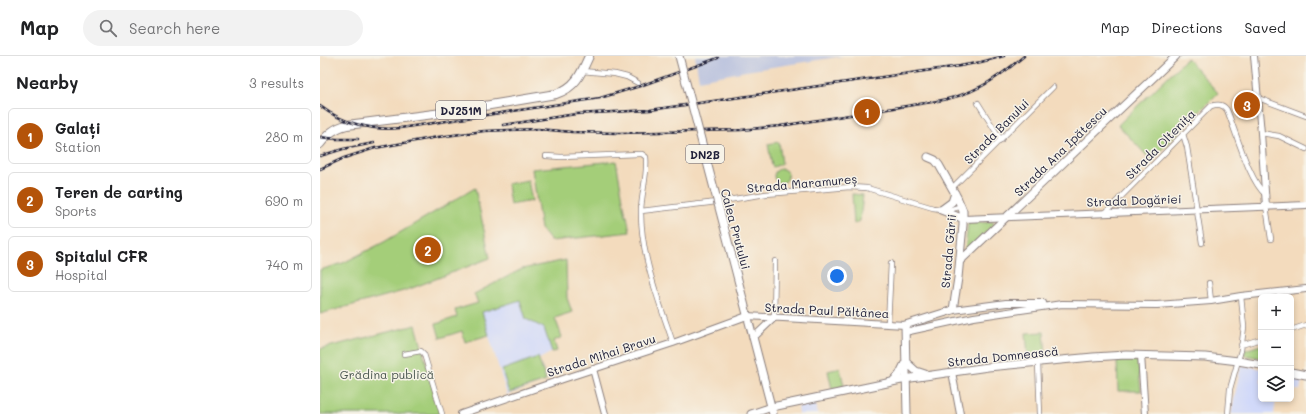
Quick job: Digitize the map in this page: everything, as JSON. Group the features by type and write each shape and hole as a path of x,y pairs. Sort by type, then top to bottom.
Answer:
{"highway":[{"name":"DJ251M","path":"320,144 330,132 347,125 442,113 556,94 569,88 574,83 589,56"}],"main road":[{"name":"Calea Prutului","path":"679,56 772,411"},
{"name":"Strada Ana Ipătescu","path":"960,261 1176,56"},
{"name":"Strada Gării","path":"928,157 935,160 939,165 962,206 964,219 953,310"},
{"path":"941,210 952,202 954,191"},
{"path":"941,210 964,219"},
{"path":"907,414 905,328 953,310"},
{"name":"Strada Domnească","path":"751,414 772,411 907,379 992,367 1099,356 1141,355 1205,357 1238,360 1258,364"},
{"path":"906,362 921,374 932,375"},
{"path":"892,382 899,375 906,362"},
{"path":"1294,373 1306,376"}],"street":[{"path":"1254,56 1266,206 1271,239"},
{"path":"582,71 615,74 627,77 638,83"},
{"name":"Strada Banului","path":"954,191 1053,87"},
{"path":"1258,98 1306,116"},
{"path":"978,104 1001,140"},
{"name":"Strada Oltenița","path":"1106,212 1211,106 1219,104 1224,106 1227,110 1247,164 1258,186 1266,195"},
{"path":"1261,133 1279,136 1306,149"},
{"path":"1183,134 1187,147 1202,243"},
{"path":"546,156 644,155 646,159 641,212 643,238 656,295 673,343"},
{"name":"Strada Maramureș","path":"641,212 766,194 861,187 941,210 952,210 962,206"},
{"name":"Strada Dogăriei","path":"964,219 1306,205"},
{"path":"753,338 774,318 775,262"},
{"path":"888,324 892,263"},
{"path":"1209,283 1211,301"},
{"path":"953,310 1006,303 1157,305 1211,301 1241,296 1306,289"},
{"path":"1228,414 1230,389 1242,345 1244,326 1241,296"},
{"name":"Strada Paul Păltânea","path":"747,316 888,324 905,328 1062,304"},
{"name":"Strada Mihai Bravu","path":"461,414 673,343 747,316"},
{"path":"1294,329 1306,325"},
{"path":"1242,345 1258,340"},
{"path":"404,354 421,352 424,354 442,414"},
{"path":"1141,355 1145,414"},
{"path":"1038,363 1040,414"},
{"path":"593,369 605,414"},
{"path":"952,372 960,414"}],"shaded area":[{"path":"695,56 844,56 746,71 699,80"},
{"path":"520,300 526,319 544,328 552,352 539,359 547,381 507,395 482,312"},
{"path":"1241,365 1258,368 1258,402 1276,402 1274,414 1231,414"},
{"path":"1294,378 1302,379 1300,390 1294,390"},
{"path":"815,403 818,414 799,414 798,407"}],"green space":[{"path":"1187,58 1218,93 1151,160 1118,125"},
{"path":"779,142 782,164 773,167 768,144"},
{"path":"616,161 630,232 551,241 541,229 532,169"},
{"path":"781,169 786,171 788,176 786,181 781,183 776,181 774,176 776,171"},
{"path":"528,180 532,201 510,205 507,184"},
{"path":"475,188 490,258 407,290 320,314 320,270 343,263 384,242"},
{"path":"852,194 863,195 860,221 854,224"},
{"path":"993,222 994,224 967,251 965,251 968,223"},
{"path":"566,260 567,298 572,312 555,318 562,337 554,341 557,351 552,352 544,328 526,319 520,300 482,312 489,335 465,342 462,331 440,338 436,324 457,317 455,310 478,303 474,294 522,269"},
{"name":"Grădina publică","path":"416,325 440,414 320,414 320,349"},
{"path":"1044,332 1046,355 1028,357 1026,333"},
{"path":"1258,346 1258,357 1244,355 1245,350"},
{"path":"538,357 546,381 509,393 502,370"},
{"path":"1117,361 1138,361 1141,391 1118,391"},
{"path":"840,368 844,386 832,389 828,371"}],"railway":[{"path":"503,125 576,114 650,110 960,66 1004,56"},
{"path":"320,169 344,158 375,148 484,131 538,129 572,132 619,133 741,130 780,126 932,102 959,96 982,86 1003,73 1024,56"},
{"path":"320,106 338,117 368,127 389,129 400,128 600,98 640,86 718,58"},
{"path":"320,137 358,139"},
{"path":"320,156 343,149 374,143"}],"place":[{"name":"Spitalul CFR","path":"1247,105"},
{"name":"Galați","path":"867,112"},
{"name":"Teren de carting","path":"428,250"}]}
